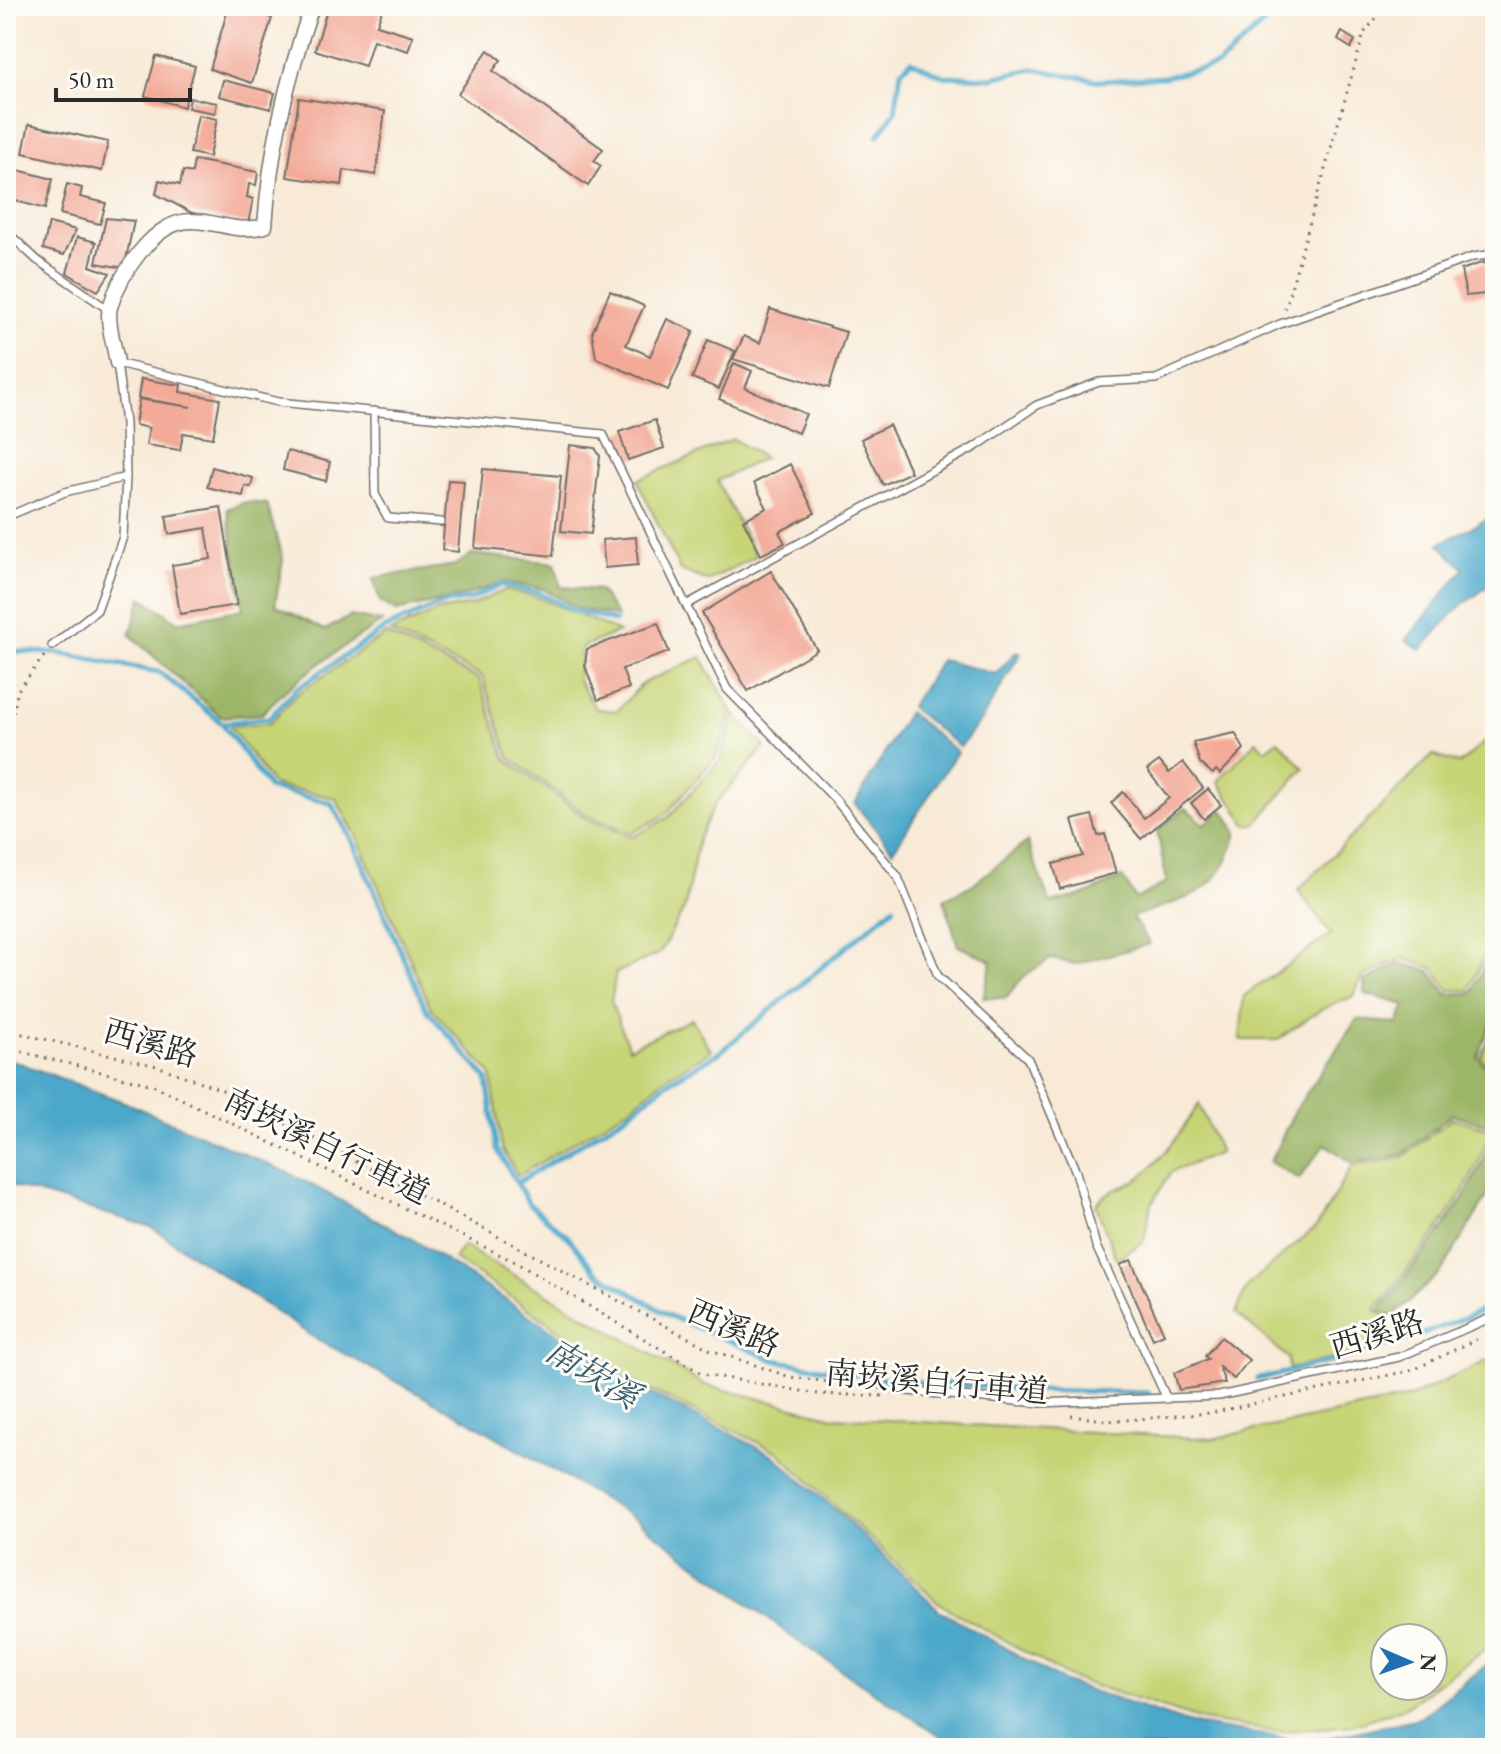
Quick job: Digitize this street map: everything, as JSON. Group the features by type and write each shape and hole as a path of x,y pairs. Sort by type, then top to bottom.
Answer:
{"street":[{"path":"117,363 109,310 129,266 168,226 191,221 243,232 265,226 268,181 296,53 312,6"}],"lane":[{"path":"6,231 37,260 109,310"},
{"path":"686,605 975,447 1037,405 1099,382 1156,379 1280,324 1473,257 1495,254"},
{"path":"52,646 97,610 123,537 125,423 117,363 278,402 603,434 727,689 835,799 898,877 938,976 1028,1059 1076,1172 1096,1246 1167,1399"},
{"path":"374,411 375,494 388,518 441,522"},
{"path":"6,517 65,492 126,477"},
{"name":"西溪路","path":"895,1394 1039,1403 1219,1396 1399,1357 1495,1316"}],"path":[{"path":"1280,324 1364,33 1386,6"},
{"path":"6,744 18,690 52,646"},
{"path":"6,940 15,989 13,1031"},
{"name":"西溪路","path":"6,1030 157,1066 225,1091 711,1350 790,1377 895,1394"},
{"name":"南崁溪自行車道","path":"6,1048 153,1085 515,1262 703,1374 818,1394 895,1394"},
{"name":"南崁溪自行車道","path":"1067,1416 1114,1421 1210,1413 1413,1370 1481,1337"}],"green space":[{"path":"733,439 764,458 717,481 756,556 708,581 680,570 637,480"},
{"path":"246,502 267,504 283,559 275,605 325,630 351,616 382,622 304,676 262,714 221,717 130,635 142,597 178,622 243,609 227,509"},
{"path":"472,554 555,563 561,587 599,590 617,616 579,609 543,589 503,582 464,596 396,611 380,601 373,578 456,565"},
{"path":"505,590 537,597 619,632 582,647 578,680 596,709 617,711 643,683 701,657 732,711 716,757 666,814 632,833 588,816 509,757 482,676 390,632 438,611 472,605"},
{"path":"386,634 479,679 506,759 587,819 633,837 669,817 721,759 734,714 765,747 715,804 698,840 685,907 660,953 616,973 611,1002 629,1048 692,1019 711,1051 664,1079 631,1107 518,1176 502,1148 491,1074 431,1008 357,837 335,798 273,785 230,726 270,723 297,694"},
{"path":"1495,733 1495,933 1469,990 1449,990 1433,968 1402,958 1362,977 1354,996 1322,1009 1277,1040 1240,1040 1244,996 1331,934 1298,890 1433,755 1459,764"},
{"path":"1278,740 1304,768 1255,825 1246,824 1218,781 1256,741 1266,750"},
{"path":"1186,808 1204,824 1223,810 1237,832 1222,869 1212,882 1186,898 1132,917 1150,944 1076,964 1050,959 1024,976 1006,998 983,998 992,961 958,946 944,899 972,885 1027,842 1050,903 1087,894 1122,877 1136,899 1167,882 1157,830"},
{"path":"1495,942 1495,1014 1478,1057 1492,1075 1495,1073 1495,1127 1452,1114 1402,1155 1352,1163 1325,1144 1299,1179 1270,1162 1294,1112 1357,1019 1398,1024 1405,1005 1365,994 1364,981 1400,963 1430,971 1447,994 1472,993"},
{"path":"1495,1026 1495,1069 1492,1071 1481,1057"},
{"path":"1199,1104 1220,1153 1171,1172 1152,1203 1143,1242 1116,1259 1096,1205 1106,1195 1137,1180 1151,1167"},
{"path":"1452,1118 1491,1129 1457,1202 1375,1310 1389,1319 1368,1333 1370,1350 1289,1369 1288,1358 1236,1313 1247,1286 1317,1226 1352,1166 1402,1158"},
{"path":"1495,1129 1495,1184 1441,1272 1392,1317 1379,1310 1461,1202"},
{"path":"463,1246 705,1385 834,1417 1212,1439 1411,1397 1495,1357 1495,1642 1449,1676 1449,1622 1369,1622 1369,1702 1413,1702 1406,1707 1353,1725 1277,1732 1202,1720 1073,1679 940,1604 778,1452 646,1388 454,1259"}],"water":[{"path":"1495,515 1495,581 1457,609 1421,650 1406,640 1464,569 1439,544"},
{"path":"1017,651 1021,653 982,719 960,747 910,707 941,660 996,674"},
{"path":"908,712 957,752 893,851 855,804"},
{"name":"南崁溪","path":"6,1058 124,1102 289,1173 411,1238 643,1390 773,1455 839,1513 939,1610 1065,1682 1187,1723 1309,1742 1420,1718 1440,1702 1449,1702 1449,1695 1495,1658 1495,1748 958,1748 796,1640 636,1519 466,1419 313,1337 151,1227 6,1184"}],"building":[{"path":"229,6 272,18 252,83 210,69"},
{"path":"328,6 383,7 377,25 413,36 408,51 373,40 365,66 315,50"},
{"path":"1342,32 1355,40 1351,48 1338,40"},
{"path":"488,50 501,60 493,71 603,149 594,161 601,166 588,186 458,94"},
{"path":"156,56 195,66 184,107 145,96"},
{"path":"223,80 275,93 271,109 219,96"},
{"path":"190,98 217,103 215,113 188,108"},
{"path":"299,98 385,111 376,175 344,170 342,185 287,177"},
{"path":"198,115 217,119 209,157 190,153"},
{"path":"29,124 108,142 102,171 23,153"},
{"path":"194,160 258,172 256,185 249,184 247,197 253,199 248,224 192,213 156,194 159,180 180,185 183,171 192,173"},
{"path":"6,167 53,179 45,209 6,198"},
{"path":"67,184 82,188 80,197 106,203 100,224 60,214"},
{"path":"106,218 134,221 124,268 96,263"},
{"path":"49,223 76,230 64,255 43,249"},
{"path":"77,237 96,242 90,266 110,273 98,291 67,273"},
{"path":"1484,262 1486,269 1495,266 1495,293 1466,296 1461,270"},
{"path":"610,291 644,306 626,345 650,356 667,319 694,331 668,390 596,358 592,333"},
{"path":"770,309 846,332 829,388 733,359 744,336 760,343"},
{"path":"708,340 735,351 719,389 692,378"},
{"path":"734,363 752,371 745,388 806,414 798,433 719,399"},
{"path":"141,379 181,385 180,392 220,399 213,438 183,433 180,450 146,445 149,428 135,425 139,399 191,407 138,398"},
{"path":"655,420 664,448 628,460 619,432"},
{"path":"889,425 911,472 883,485 861,439"},
{"path":"570,445 595,448 600,456 591,534 561,531"},
{"path":"287,451 330,462 326,481 283,470"},
{"path":"790,464 815,513 779,532 785,543 761,555 743,520 767,508 754,483"},
{"path":"212,467 253,478 251,487 245,486 243,496 207,487"},
{"path":"483,469 561,476 553,556 475,548"},
{"path":"448,480 464,481 458,552 442,550"},
{"path":"221,507 237,605 180,614 172,565 211,559 206,528 169,534 166,516"},
{"path":"636,537 638,565 605,568 602,540"},
{"path":"771,571 817,650 748,691 702,613"},
{"path":"658,623 669,652 622,669 629,688 598,700 585,666 587,649"},
{"path":"1235,733 1244,749 1220,774 1216,770 1213,774 1200,763 1193,742"},
{"path":"1159,761 1169,773 1183,762 1203,788 1141,839 1111,803 1123,792 1144,818 1169,798 1147,770"},
{"path":"1208,789 1221,805 1204,819 1191,803"},
{"path":"1092,815 1098,836 1105,834 1116,873 1060,889 1053,864 1083,856 1072,820"},
{"path":"1131,1260 1164,1334 1153,1339 1120,1265"},
{"path":"1221,1337 1249,1360 1234,1379 1219,1367 1225,1383 1179,1390 1174,1373 1208,1359 1205,1356"}],"waterway":[{"path":"878,136 895,112 901,71 911,61 943,76 991,78 1033,69 1100,81 1164,77 1218,65 1283,6"},
{"path":"223,723 269,718 296,689 386,628 441,604 471,599 501,585 539,593 575,611 615,621"},
{"path":"6,651 57,653 159,672 222,723 269,788 331,803 352,840 426,1009 487,1079 497,1149 529,1204 568,1237 596,1272 670,1316 774,1360 889,1380 1036,1390 1149,1393"},
{"path":"517,1183 627,1115 668,1082 719,1053 894,907"},
{"path":"1257,1379 1378,1348 1437,1329 1495,1305"}]}
